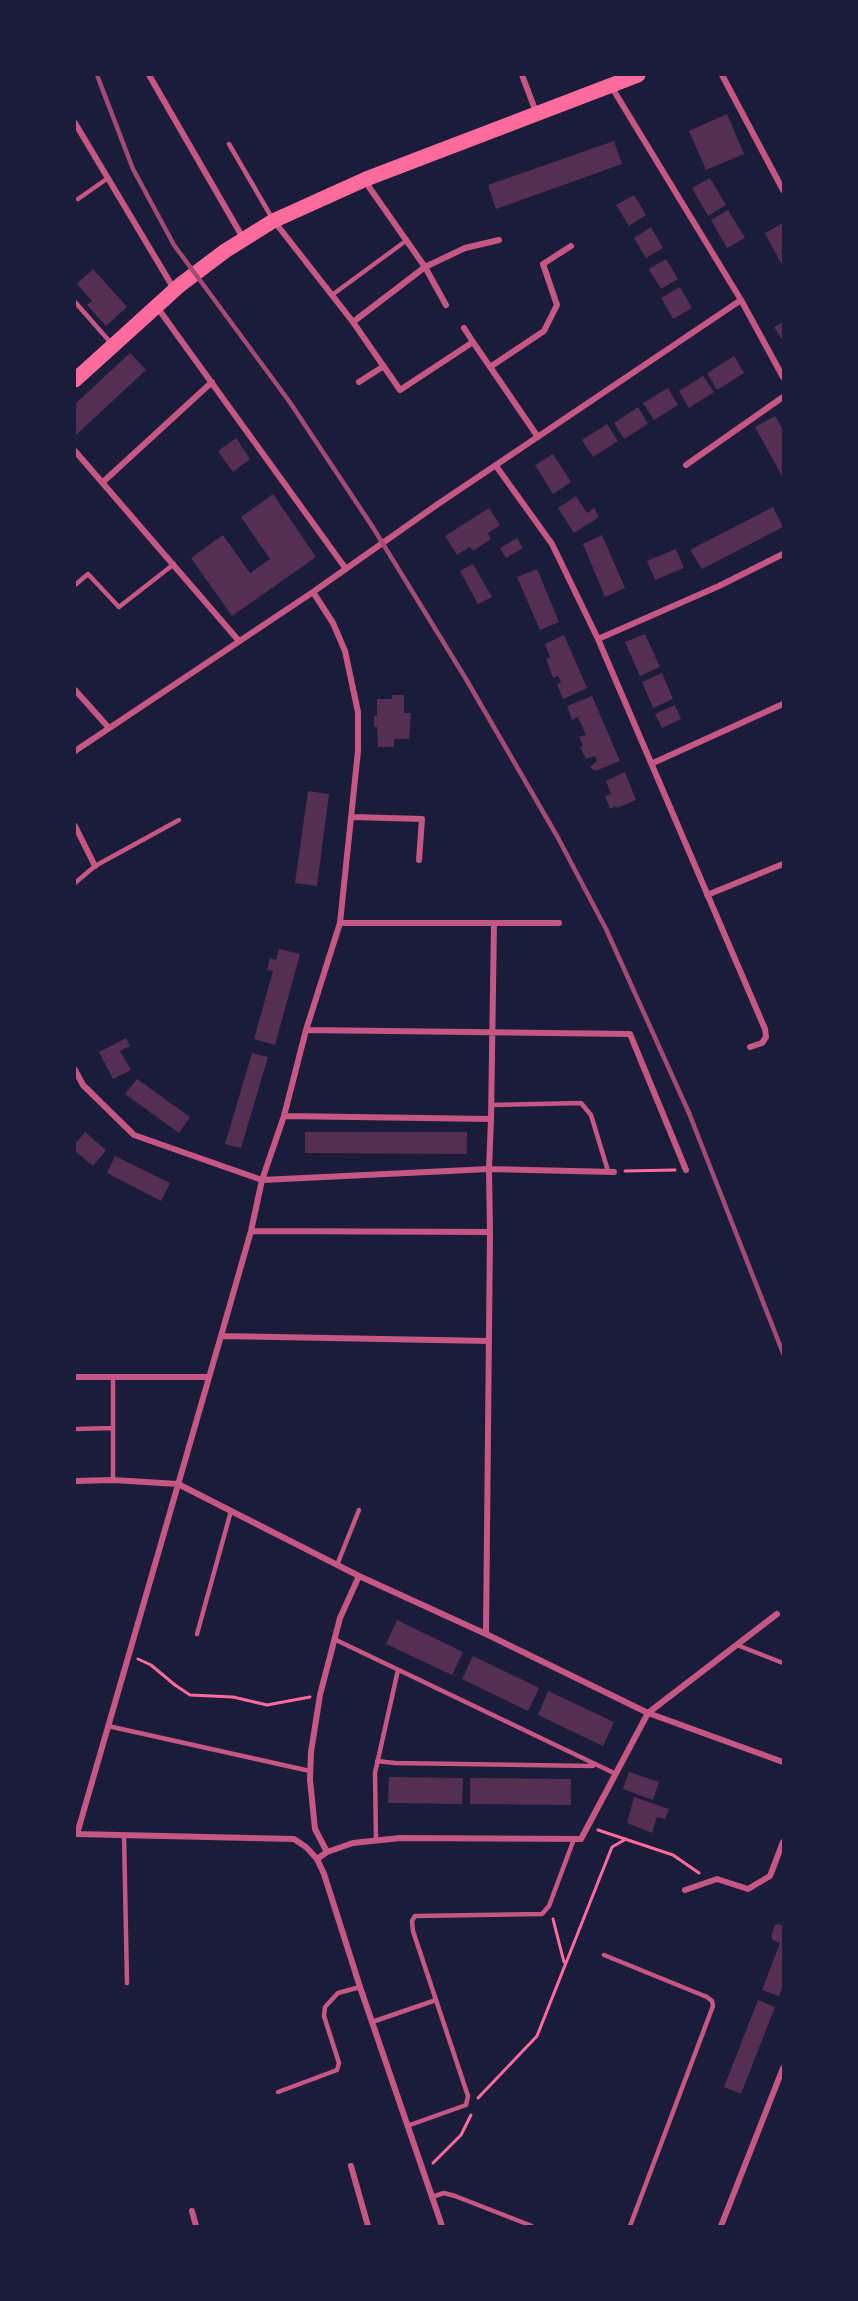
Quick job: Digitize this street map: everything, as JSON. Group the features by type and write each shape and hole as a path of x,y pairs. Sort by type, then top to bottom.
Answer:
{"main road":[{"path":"75,380 177,288 225,251 273,220 366,178 638,75"}],"street":[{"path":"149,75 244,240"},
{"path":"522,75 536,112"},
{"path":"722,75 783,190"},
{"path":"610,86 741,300 783,377"},
{"path":"75,123 177,288"},
{"path":"366,178 369,187 425,267 446,305"},
{"path":"273,220 353,322 400,390 473,342"},
{"path":"353,322 425,267 465,248 499,240"},
{"path":"490,367 544,332 557,305 543,264 571,246"},
{"path":"75,751 741,300"},
{"path":"156,305 346,569"},
{"path":"464,328 538,437"},
{"path":"359,382 384,366"},
{"path":"103,483 212,382"},
{"path":"686,465 783,397"},
{"path":"75,451 239,641"},
{"path":"496,466 552,544 598,639 765,1029 766,1037 762,1043 750,1047"},
{"path":"598,639 719,586 783,554"},
{"path":"313,592 333,623 345,651 358,712 358,751 340,923 306,1030 284,1116 262,1180 251,1231 76,1834 294,1839 306,1847 317,1859 324,1874 442,2226"},
{"path":"75,690 109,728"},
{"path":"652,763 783,704"},
{"path":"351,817 422,819 419,860"},
{"path":"75,826 95,866"},
{"path":"707,895 783,864"},
{"path":"340,923 559,923"},
{"path":"486,1634 489,1169 494,923"},
{"path":"306,1030 630,1034 686,1170"},
{"path":"75,1070 83,1085 134,1135 262,1180 489,1169 611,1172"},
{"path":"284,1116 491,1119"},
{"path":"251,1231 490,1233"},
{"path":"221,1336 489,1341"},
{"path":"75,1377 209,1377"},
{"path":"75,1481 113,1480 178,1484 359,1576 486,1634 648,1713 783,1762"},
{"path":"327,1852 315,1829 310,1772 311,1752 320,1695 334,1639 340,1618 359,1576"},
{"path":"317,1859 327,1852 353,1843 400,1839 581,1839 648,1713 777,1614"},
{"path":"685,1890 717,1879 748,1889 770,1876 783,1842"},
{"path":"721,2226 783,2068"},
{"path":"351,2166 368,2226"},
{"path":"192,2211 196,2226"}],"lane":[{"path":"229,144 273,220"},
{"path":"78,199 108,178"},
{"path":"332,295 407,240"},
{"path":"75,302 113,345"},
{"path":"75,585 88,574 118,607 174,564"},
{"path":"75,883 95,866 179,820"},
{"path":"491,1105 581,1102 591,1115 611,1172"},
{"path":"113,1377 113,1480"},
{"path":"75,1428 112,1428"},
{"path":"337,1565 359,1510"},
{"path":"197,1634 231,1511"},
{"path":"334,1639 616,1774"},
{"path":"737,1645 783,1663"},
{"path":"376,1841 375,1773 398,1670"},
{"path":"108,1726 310,1772"},
{"path":"377,1761 596,1766"},
{"path":"124,1835 127,1983"},
{"path":"407,2126 466,2105 468,2096 413,1931 412,1921 415,1916 542,1914 549,1906 574,1839"},
{"path":"604,1955 707,1997 712,2001 713,2006 630,2226"},
{"path":"278,2092 337,2070 339,2063 324,2016 325,2007 338,1993 360,1987"},
{"path":"372,2022 436,2000"},
{"path":"432,2197 444,2193 455,2196 532,2226"}],"path":[{"path":"611,1172 686,1170"},
{"path":"129,1656 151,1665 190,1695 233,1697 267,1705 320,1695"},
{"path":"588,1827 673,1855 703,1875 706,1883"},
{"path":"475,2105 480,2094 537,2036 612,1847 626,1839"},
{"path":"549,1906 565,1964"},
{"path":"423,2172 461,2135 471,2115"}],"building":[{"path":"727,114 744,154 706,170 689,131"},
{"path":"614,141 622,164 496,209 488,185"},
{"path":"710,178 726,205 708,216 692,188"},
{"path":"634,195 646,215 629,226 616,205"},
{"path":"728,210 745,238 727,248 711,220"},
{"path":"783,223 783,267 765,233"},
{"path":"651,227 663,248 646,258 634,238"},
{"path":"666,259 678,279 661,289 649,269"},
{"path":"93,269 127,307 106,326 87,305 92,301 77,284"},
{"path":"680,287 692,308 673,319 661,298"},
{"path":"783,322 783,341 774,327"},
{"path":"130,353 146,370 76,435 75,404"},
{"path":"734,356 744,373 717,390 707,373"},
{"path":"703,376 714,392 689,408 679,391"},
{"path":"668,388 678,405 654,420 643,403"},
{"path":"638,407 648,424 624,439 614,423"},
{"path":"775,416 783,430 783,478 755,427"},
{"path":"607,424 618,441 593,457 582,440"},
{"path":"236,438 250,459 233,472 218,451"},
{"path":"553,454 571,482 553,494 535,465"},
{"path":"273,494 316,557 232,616 191,558 223,535 250,573 270,559 241,517"},
{"path":"576,496 587,513 594,508 599,517 574,533 558,508"},
{"path":"773,507 783,527 702,569 690,550"},
{"path":"489,508 500,525 488,533 491,539 473,551 470,547 457,555 445,536"},
{"path":"602,535 625,588 605,597 583,544"},
{"path":"517,538 523,548 506,558 500,548"},
{"path":"676,549 684,568 655,580 647,561"},
{"path":"473,564 492,597 478,604 460,571"},
{"path":"537,569 559,622 540,630 517,577"},
{"path":"645,634 660,667 640,676 625,642"},
{"path":"564,635 587,688 563,699 557,684 561,682 558,676 553,678 546,659 550,657 545,644"},
{"path":"662,673 673,699 653,708 642,682"},
{"path":"392,695 404,695 404,713 411,713 409,739 394,739 394,747 378,747 377,727 374,727 374,716 377,716 377,699 392,699"},
{"path":"592,696 620,761 595,771 590,767 597,761 595,756 586,759 580,747 583,746 579,737 586,735 578,717 572,720 567,706"},
{"path":"675,705 681,719 662,728 655,714"},
{"path":"625,772 636,800 610,809 605,796 611,794 606,781"},
{"path":"308,791 329,794 317,886 295,883"},
{"path":"279,949 300,954 275,1045 254,1039 273,971 267,970 270,958 276,960"},
{"path":"126,1038 130,1046 120,1051 131,1070 113,1079 99,1052"},
{"path":"252,1053 268,1057 241,1148 225,1144"},
{"path":"137,1079 190,1117 179,1133 125,1094"},
{"path":"85,1132 106,1150 93,1166 75,1151 75,1144"},
{"path":"305,1132 467,1132 467,1154 305,1153"},
{"path":"115,1156 170,1183 161,1201 107,1173"},
{"path":"397,1620 463,1652 452,1675 386,1644"},
{"path":"473,1656 539,1688 528,1711 462,1679"},
{"path":"548,1691 614,1722 603,1746 538,1715"},
{"path":"629,1772 659,1782 653,1800 623,1789"},
{"path":"389,1777 463,1778 462,1804 388,1803"},
{"path":"470,1778 571,1779 571,1805 470,1804"},
{"path":"634,1797 669,1809 665,1819 657,1817 652,1833 627,1823"},
{"path":"775,1925 783,1926 783,1985 779,1996 762,1990 780,1943 773,1940 771,1936"},
{"path":"758,2000 775,2007 741,2094 724,2087"}],"railway":[{"path":"97,75 133,169 174,245 289,401 372,526 466,679 557,836 606,929 689,1113 783,1353"}]}
